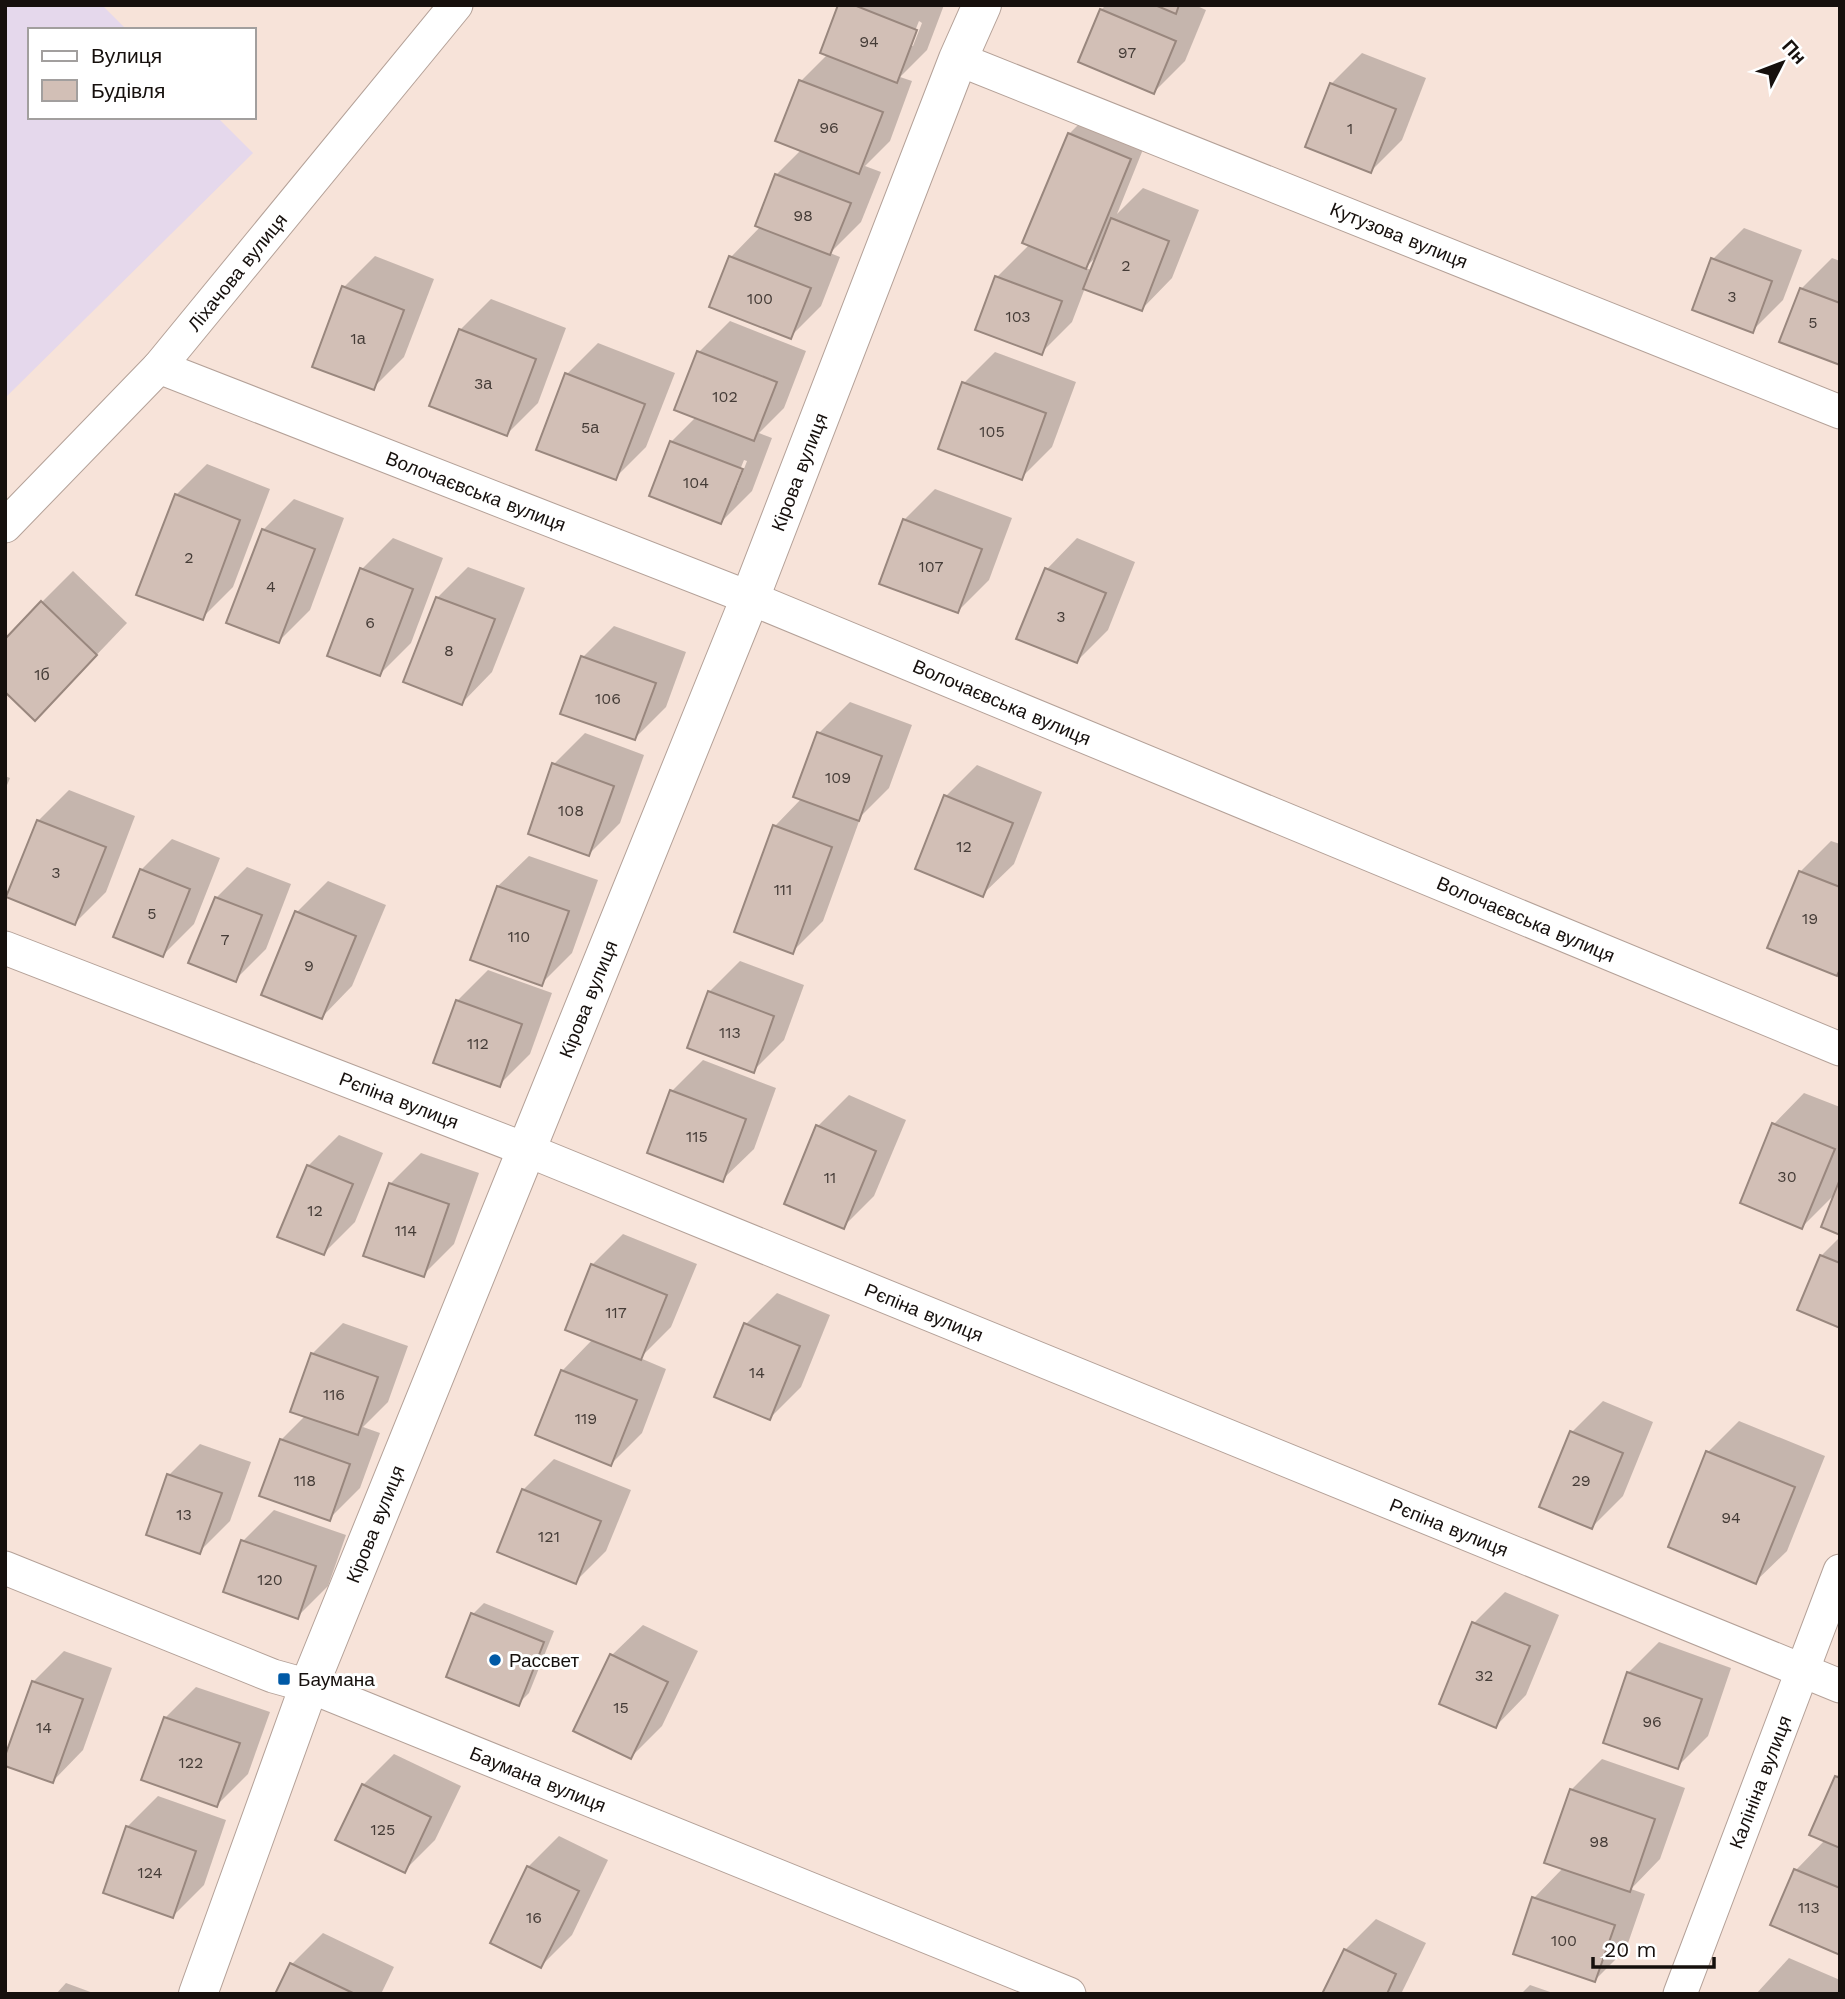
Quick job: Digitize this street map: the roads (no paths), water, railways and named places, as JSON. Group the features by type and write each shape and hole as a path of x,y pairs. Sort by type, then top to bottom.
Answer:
{"main road":[{"name":"Кірова вулиця","path":"198,1994 309,1686 751,598 958,59 982,5"}],"street":[{"name":"Ліхачова вулиця","path":"5,526 159,367 456,5"},
{"name":"Кутузова вулиця","path":"958,59 1840,412"},
{"name":"Волочаєвська вулиця","path":"159,367 751,598 1840,1049"},
{"name":"Рєпіна вулиця","path":"5,948 527,1150 1840,1686"},
{"name":"Баумана вулиця","path":"5,1567 273,1676 309,1686 1069,1994"},
{"name":"Калініна вулиця","path":"1680,1994 1840,1571"}],"place":[{"name":"Рассвет","path":"495,1660"},
{"name":"Баумана","path":"284,1679"}]}
